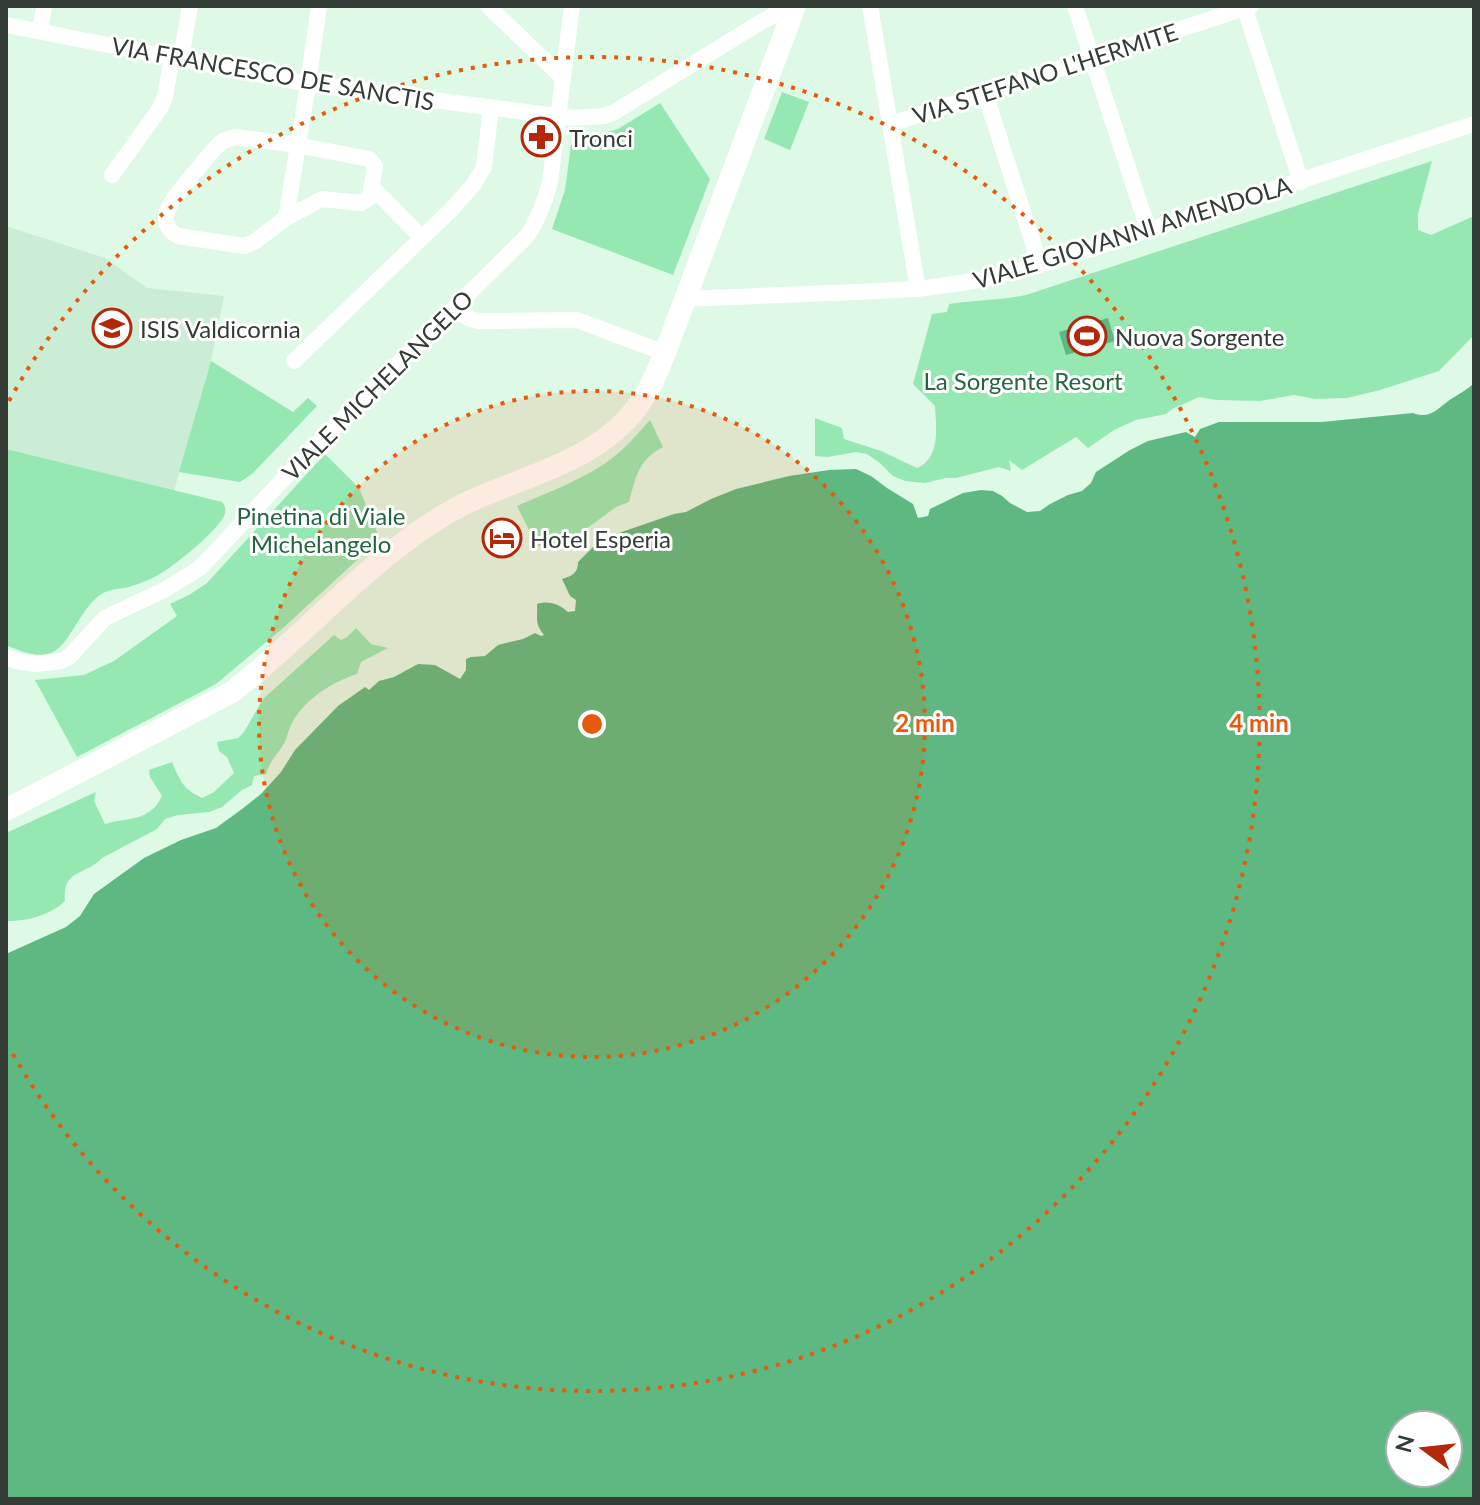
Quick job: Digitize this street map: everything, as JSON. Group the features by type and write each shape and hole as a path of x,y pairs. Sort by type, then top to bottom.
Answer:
{"street":[{"path":"40,31 44,6"},
{"path":"112,175 161,107 190,6"},
{"path":"286,218 319,6"},
{"path":"488,6 563,78"},
{"name":"VIALE MICHELANGELO","path":"6,657 36,664 61,661 69,657 105,618 164,590 200,568 305,456 527,236 545,202 550,182 572,6"},
{"path":"6,810 232,692 403,542 462,505 579,455 619,427 637,408 652,384 665,353 792,6"},
{"name":"VIA FRANCESCO DE SANCTIS","path":"6,25 308,84 574,118 613,113 792,6"},
{"path":"870,6 918,289"},
{"path":"1075,6 1148,229"},
{"path":"1247,7 1301,182"},
{"name":"VIA STEFANO L'HERMITE","path":"891,124 1247,7"},
{"path":"756,25 786,29"},
{"path":"985,93 1040,265"},
{"path":"294,361 451,210 481,174 491,108"},
{"name":"VIALE GIOVANNI AMENDOLA","path":"685,299 918,289 965,283 1040,265 1474,124"},
{"path":"236,137 369,159 375,166 371,189 370,197 361,203 322,199 244,246 178,236 169,229 166,218 171,201 223,141 236,137"},
{"path":"371,189 422,238"},
{"path":"453,309 478,321 577,320 665,353"}],"shaded area":[{"name":"ISIS Valdicornia","path":"6,226 105,258 147,288 224,296 211,361 174,491 6,449"},
{"name":"Nuova Sorgente","path":"1108,318 1115,341 1066,355 1059,332"},
{"path":"1474,383 1474,1499 6,1499 6,954 66,927 80,916 94,894 144,858 216,828 242,809 261,794 295,750 338,706 365,687 369,690 379,681 418,664 435,665 460,679 466,670 466,659 485,656 498,645 535,633 544,635 538,623 537,604 550,603 568,612 575,611 576,600 570,596 562,579 574,574 578,562 593,547 613,535 686,512 736,489 829,470 856,469 871,476 913,504 918,518 928,516 930,509 963,493 981,490 993,491 1027,512 1040,511 1068,495 1082,491 1091,483 1096,472 1148,441 1186,432 1195,437 1200,429 1219,422 1322,422 1413,413 1424,415 1434,412"}],"green space":[{"path":"782,92 809,102 790,150 764,139"},
{"path":"660,103 710,179 673,275 552,229 565,190 571,145 577,137 618,129"},
{"name":"La Sorgente Resort","path":"1432,161 1418,214 1418,230 1431,235 1474,216 1474,335 1439,371 1347,398 1315,399 1294,395 1260,401 1199,397 1166,414 1136,420 1114,430 1088,448 1076,437 1022,470 1009,460 1011,471 999,467 925,483 893,476 867,454 856,452 815,456 815,418 842,428 844,439 881,451 917,468 925,463 934,449 935,406 913,384 932,314 947,312 949,304 1026,295"},
{"path":"211,361 293,412 308,398 317,406 252,474 240,482 179,472"},
{"path":"650,420 663,447 643,464 629,502 616,507 582,532 551,546 537,546 517,506 604,464"},
{"path":"6,449 222,502 225,513 207,537 165,571 140,583 100,595 59,648 42,655 23,652 6,645"},
{"name":"Pinetina di Viale Michelangelo","path":"325,454 359,488 380,539 283,628 216,684 77,757 35,680 84,675 114,661 177,616 170,604 207,583"},
{"path":"356,628 371,644 388,648 361,662 357,674 329,687 304,706 266,774 254,776 252,785 222,807 165,819 157,829 76,874 67,883 65,901 45,914 6,921 6,833 96,792 94,801 105,824 138,817 151,810 162,796 149,770 172,762 190,791 202,798 214,792 234,773 227,757 219,751 217,742 238,738 263,699 334,635 341,640"}],"place":[{"name":"Tronci","path":"541,137"},
{"name":"ISIS Valdicornia","path":"112,328"},
{"name":"Nuova Sorgente","path":"1087,336"},
{"name":"Hotel Esperia","path":"502,538"}]}
